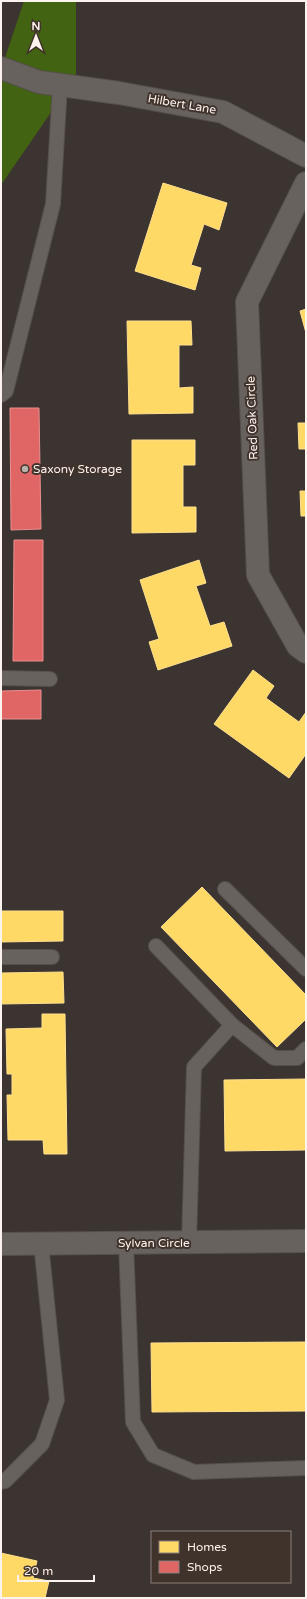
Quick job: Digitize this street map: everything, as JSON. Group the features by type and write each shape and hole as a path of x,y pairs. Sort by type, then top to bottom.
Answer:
{"street":[{"name":"Hilbert Lane","path":"1,68 39,82 119,93 223,112 306,156"},
{"name":"Red Oak Circle","path":"306,183 247,302 258,575 298,646 306,652"},
{"name":"Sylvan Circle","path":"1,1244 126,1244 306,1241"}],"lane":[{"path":"1,395 6,391 53,204 60,85"},
{"path":"1,678 50,678"},
{"path":"225,889 306,969"},
{"path":"156,946 232,1025 274,1058 297,1058 306,1049"},
{"path":"1,957 52,957"},
{"path":"189,1243 194,1067 232,1025"},
{"path":"1,1482 5,1481 42,1444 57,1400 40,1244"},
{"path":"126,1244 133,1422 153,1456 194,1472 306,1468"}],"green space":[{"path":"24,1 76,1 76,76 1,185 1,70"}],"building: Homes":[{"path":"163,183 227,203 219,230 204,224 191,265 201,268 195,290 135,271"},
{"path":"306,309 306,333 300,311"},
{"path":"127,321 191,321 192,345 179,345 179,388 193,387 193,413 129,414"},
{"path":"298,423 306,423 306,449 299,449"},
{"path":"132,440 195,440 195,465 183,465 183,507 196,507 196,532 132,533"},
{"path":"300,491 306,491 306,516 301,516"},
{"path":"199,560 206,583 196,586 210,626 224,622 232,646 158,670 149,642 159,639 140,580"},
{"path":"253,670 274,686 266,698 299,722 306,712 306,754 289,778 214,724"},
{"path":"202,887 306,995 306,1019 277,1047 161,927"},
{"path":"1,911 63,911 63,941 1,942"},
{"path":"63,972 64,1003 1,1004 1,973"},
{"path":"42,1014 65,1014 67,1154 44,1154 43,1140 8,1140 7,1095 12,1095 12,1074 7,1074 6,1029 42,1028"},
{"path":"306,1079 306,1150 225,1151 224,1080"},
{"path":"306,1342 306,1411 152,1412 151,1343"},
{"path":"1,1553 37,1561 33,1578 49,1581 45,1598 1,1598"}],"building: Shops":[{"name":"Saxony Storage","path":"10,408 39,408 41,529 11,530"},
{"path":"14,540 43,540 43,661 13,661"},
{"path":"41,690 41,719 1,719 1,691"}],"place":[{"name":"Saxony Storage","path":"25,469"}]}
